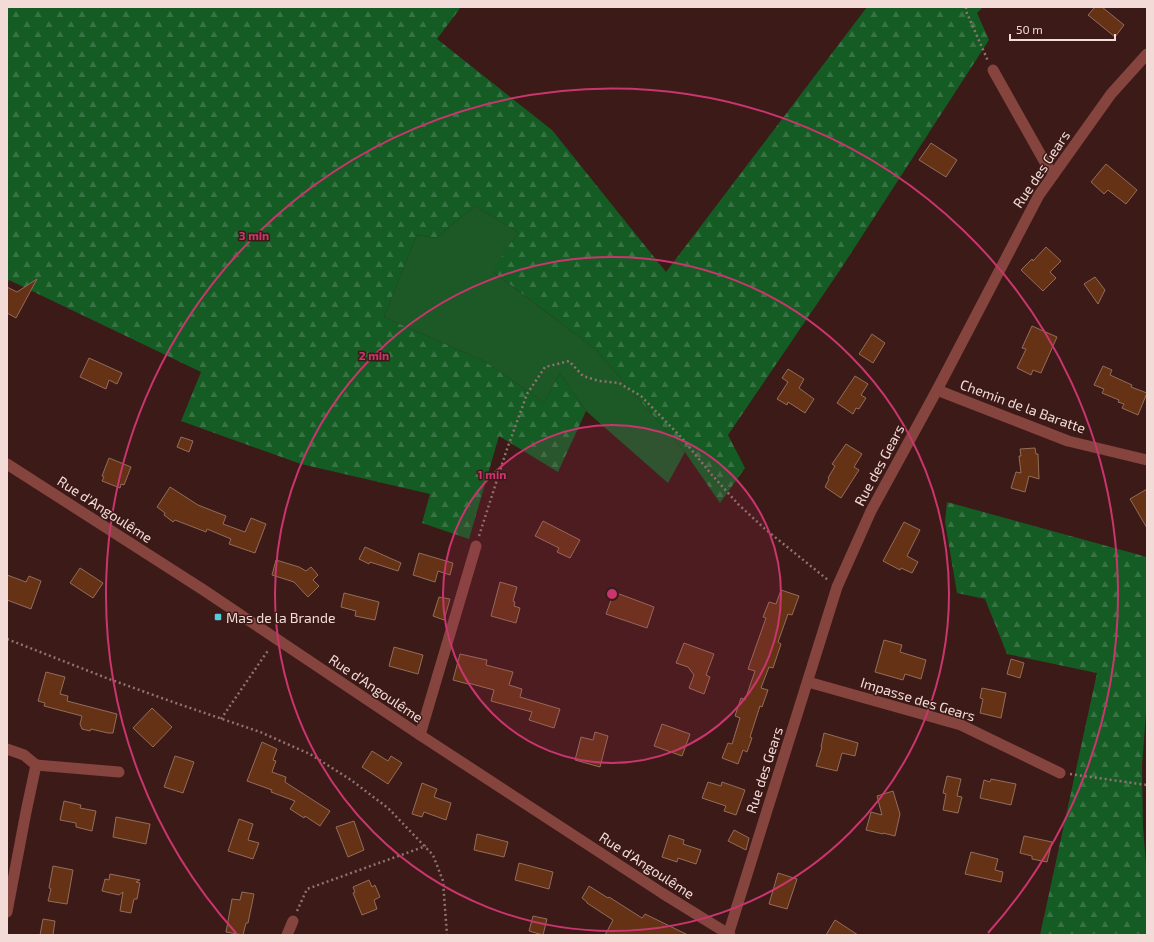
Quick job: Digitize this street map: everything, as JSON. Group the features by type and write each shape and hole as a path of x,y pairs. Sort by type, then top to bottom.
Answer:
{"street":[{"name":"Rue des Gears","path":"728,935 837,587 871,512 1039,195 1111,94 1147,54"},
{"path":"993,70 1047,166 1054,174"},
{"name":"Chemin de la Baratte","path":"937,390 1068,441 1147,460"},
{"name":"Rue d'Angoulême","path":"7,464 202,589 420,735 728,935"},
{"path":"420,735 476,546"},
{"name":"Impasse des Gears","path":"808,682 961,725 1060,773"},
{"path":"7,749 24,755 36,765 119,772"},
{"path":"7,912 36,765"},
{"path":"287,935 293,921"}],"path":[{"path":"966,7 966,12 993,70"},
{"path":"476,546 506,452 527,394 545,367 569,361 583,376 599,381 619,383 641,396 681,437 738,504 765,529 837,587"},
{"path":"7,639 109,679 260,732 310,754 351,780 388,808 433,855 443,881 447,935"},
{"path":"221,719 276,639"},
{"path":"1060,773 1147,785"},
{"path":"293,921 307,889 426,846"}],"green space":[{"path":"7,7 461,7 437,39 552,130 666,272 867,7 983,7 977,13 989,40 842,267 728,435 745,468 720,503 685,452 595,349 492,271 518,232 475,206 436,238 417,235 384,317 484,361 544,402 560,373 586,411 558,472 499,436 469,539 422,523 430,494 301,464 181,421 201,372 9,280 7,282"},
{"path":"475,206 518,232 493,272 595,349 685,452 668,483 586,411 560,373 544,402 484,361 384,317 417,235 436,238"},
{"path":"947,502 1147,557 1147,699 1142,766 1143,827 1147,877 1147,935 1040,935 1097,673 1007,654 985,599 957,593 945,522"}],"building":[{"path":"1095,7 1102,7 1124,25 1115,37 1088,15"},
{"path":"931,143 957,160 946,177 919,160"},
{"path":"1106,164 1137,190 1126,204 1108,190 1104,194 1091,182"},
{"path":"1046,247 1061,261 1050,272 1056,278 1043,291 1021,270 1032,259 1033,261"},
{"path":"1095,277 1105,290 1098,304 1084,284"},
{"path":"37,279 16,318 7,313 7,287 17,292"},
{"path":"1032,326 1057,337 1041,373 1033,370 1031,375 1017,368 1026,349 1022,348"},
{"path":"872,334 885,343 873,363 859,354"},
{"path":"89,358 122,373 117,384 109,380 106,389 80,377"},
{"path":"1103,366 1112,370 1110,375 1132,385 1131,387 1147,393 1138,415 1122,408 1124,404 1118,402 1119,400 1102,393 1104,389 1094,385"},
{"path":"788,369 804,379 799,388 814,399 805,413 788,402 787,405 777,399 788,382 782,378"},
{"path":"855,376 868,384 861,395 866,398 859,409 856,408 853,414 837,403"},
{"path":"181,437 193,441 189,452 177,447"},
{"path":"846,444 862,454 854,467 859,470 841,498 825,487 835,466 832,464"},
{"path":"1035,448 1036,454 1038,454 1039,479 1029,476 1025,492 1011,488 1016,472 1021,473 1019,456 1021,456 1020,449"},
{"path":"109,458 131,467 124,485 121,484 120,488 102,481 104,477 102,476"},
{"path":"170,487 198,505 226,516 223,524 245,532 251,518 266,524 255,553 229,544 231,539 207,529 206,532 175,520 173,522 157,507"},
{"path":"1147,489 1147,528 1130,499"},
{"path":"543,521 580,540 570,558 557,552 559,548 535,536"},
{"path":"904,522 920,530 907,556 918,562 912,573 901,568 900,570 883,561"},
{"path":"365,547 401,563 398,571 370,562 369,564 359,559"},
{"path":"419,553 453,563 450,575 438,571 435,582 413,575"},
{"path":"276,560 299,567 306,571 311,567 318,575 313,580 319,586 308,597 294,582 272,575"},
{"path":"80,568 103,583 93,598 70,583"},
{"path":"7,575 26,582 29,576 41,581 31,609 7,600"},
{"path":"500,582 517,587 513,601 515,602 514,606 520,608 516,623 491,616"},
{"path":"781,590 799,596 792,615 788,614 778,642 781,644 773,668 769,667 761,688 768,690 762,707 760,706 747,752 743,750 738,764 722,758 728,743 732,744 740,718 735,716 741,698 745,700 755,671 748,669 766,618 763,617 769,602 776,604"},
{"path":"614,592 654,607 647,628 606,614"},
{"path":"344,593 379,602 375,620 355,616 356,611 341,607"},
{"path":"439,597 450,599 444,620 433,616"},
{"path":"884,640 902,645 900,652 926,660 921,679 905,674 903,680 875,672"},
{"path":"684,643 714,654 706,675 710,677 704,694 689,688 694,675 688,667 676,663"},
{"path":"394,647 423,655 418,674 389,666"},
{"path":"460,654 487,660 486,665 513,672 509,685 522,689 520,697 560,709 554,728 529,720 532,712 491,701 494,690 453,680"},
{"path":"1011,659 1024,663 1020,678 1007,674"},
{"path":"46,672 65,677 60,694 68,696 67,701 117,714 113,733 82,729 80,724 82,716 44,706 45,703 38,701"},
{"path":"982,688 1006,693 1001,718 980,713 983,699 980,698"},
{"path":"152,708 172,727 153,747 133,728"},
{"path":"662,724 690,734 682,756 654,746"},
{"path":"595,732 608,736 600,767 575,760 581,737 593,740"},
{"path":"824,733 858,743 855,756 842,753 837,771 816,766 822,747"},
{"path":"262,742 277,749 273,760 276,761 272,772 286,777 285,782 330,811 320,826 305,816 304,818 290,809 295,801 271,792 272,790 247,781"},
{"path":"372,751 388,761 391,756 402,763 388,784 362,767"},
{"path":"175,756 194,762 183,793 164,787"},
{"path":"947,776 961,779 957,796 962,797 958,813 943,810 946,794 943,793"},
{"path":"991,779 1016,784 1011,805 980,798 984,780 990,782"},
{"path":"708,782 721,786 722,782 745,790 736,815 724,811 726,806 702,798"},
{"path":"422,783 437,789 434,797 451,803 446,820 424,812 422,817 412,814"},
{"path":"893,791 900,814 895,836 866,830 871,812 882,815 877,796"},
{"path":"64,801 81,805 80,808 96,811 92,831 76,827 76,823 60,820"},
{"path":"116,817 150,824 146,844 113,837"},
{"path":"239,819 253,824 248,840 259,843 253,859 228,851"},
{"path":"354,821 364,850 348,857 336,827"},
{"path":"734,830 749,838 746,850 728,841"},
{"path":"477,834 508,842 504,857 474,850"},
{"path":"669,835 684,840 683,844 701,850 696,864 678,858 677,862 662,857"},
{"path":"1024,836 1052,842 1047,862 1032,859 1032,856 1020,853"},
{"path":"971,852 998,859 995,870 1003,872 1001,882 965,874"},
{"path":"519,863 553,872 549,889 515,880"},
{"path":"53,866 73,870 67,904 48,901 51,889 49,888"},
{"path":"778,873 797,879 787,909 769,904"},
{"path":"110,874 140,880 136,882 140,883 137,899 134,899 131,913 120,911 123,892 119,895 102,891 105,879 109,880"},
{"path":"369,880 372,887 375,885 380,897 374,900 377,909 362,915 353,893 355,892 353,887"},
{"path":"589,886 642,918 645,914 688,935 605,935 613,920 582,898"},
{"path":"242,892 254,894 248,923 246,923 243,935 226,932 232,899 240,900"},
{"path":"533,916 547,919 543,935 529,931"},
{"path":"43,919 55,921 53,935 40,935"},
{"path":"835,920 858,935 826,935"}],"place":[{"name":"Mas de la Brande","path":"218,617"}]}
